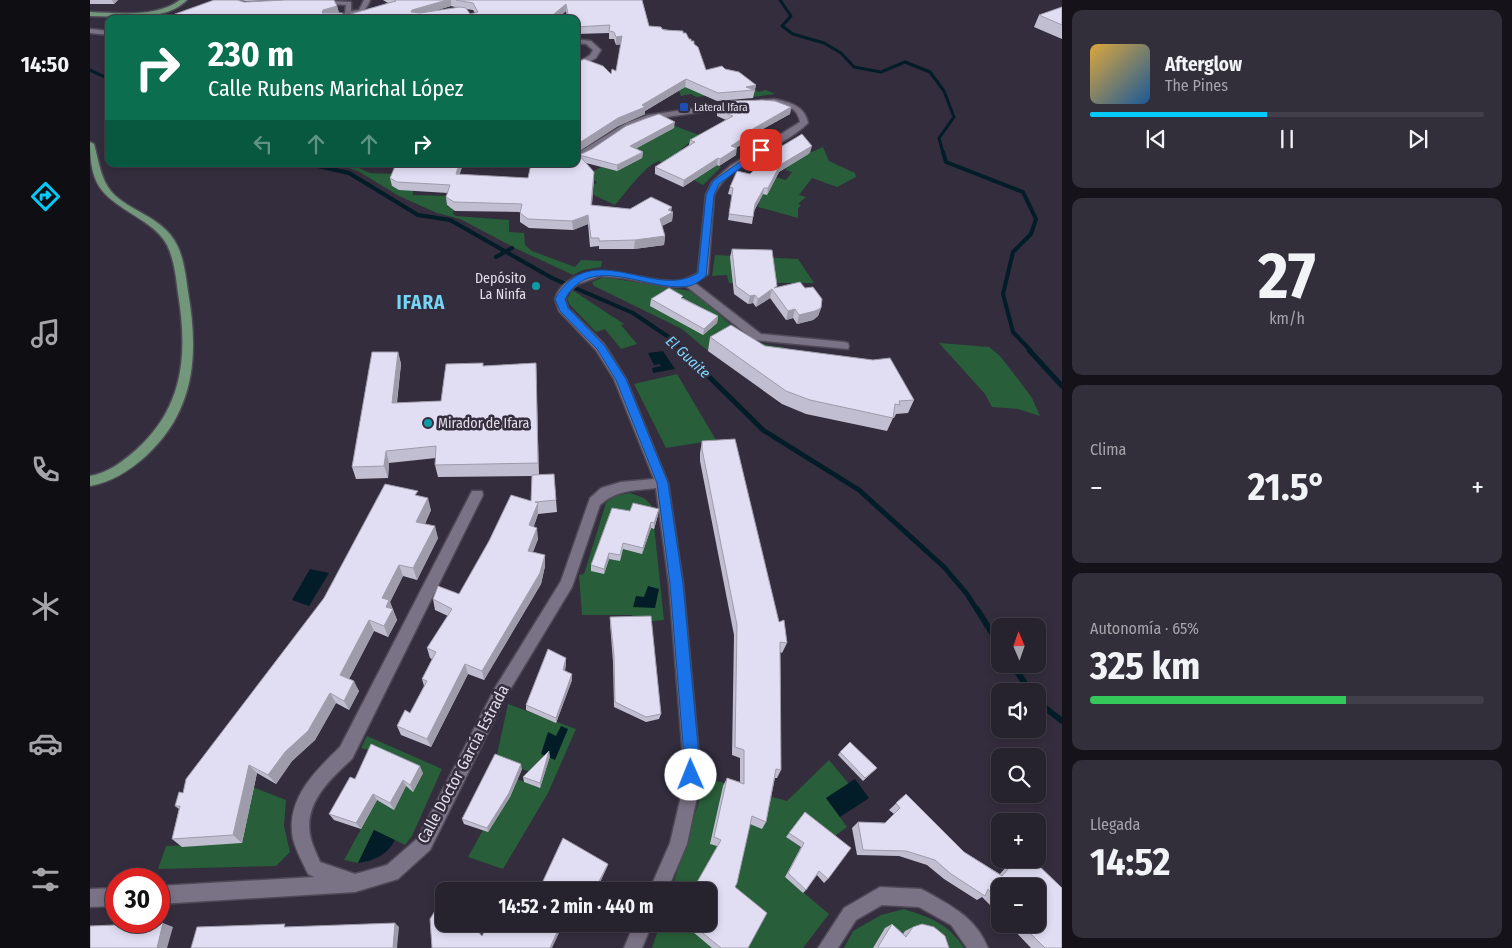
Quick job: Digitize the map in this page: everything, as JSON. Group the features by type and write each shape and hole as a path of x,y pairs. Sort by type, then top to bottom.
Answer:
{"main road":[{"path":"90,14 158,12 176,6 184,0"},
{"path":"90,144 105,190 145,217 170,242 177,261 188,317 189,346 184,387 175,412 163,430 144,452 116,473 90,481"}],"street":[{"path":"341,15 361,11 365,7 367,0"},
{"path":"313,1 345,1 350,5 348,13"},
{"path":"90,32 105,34"},
{"path":"580,41 588,42 595,46 597,50 594,56 580,65"},
{"path":"580,156 629,125 651,117 765,101 780,102 800,111 804,118 804,123 733,168 716,182 710,195 703,274 689,283 670,284 614,273 592,273 582,277 563,290 560,299 563,309 600,347 620,379 662,483 676,584 691,757 690,792 678,844 662,882"},
{"path":"689,283 758,337 844,346"},
{"name":"Calle Doctor García Estrada","path":"170,893 355,883 392,873 424,844 500,693 566,583 595,502 606,492 621,487 662,483"},
{"path":"355,883 314,868 302,838 301,814 308,794 322,775 346,752 476,495"},
{"path":"827,948 850,914 880,896 921,898 957,919 979,948"},
{"path":"90,898 105,897"},
{"path":"633,948 640,932"}],"green space":[{"path":"685,86 755,89 758,92 766,90 775,94 732,100 726,94 696,97 691,94 681,96 679,91 662,93"},
{"path":"656,119 699,135 681,149 721,167 703,185 659,161 642,174 615,205 581,189 597,183 589,174 601,167 617,171 620,147"},
{"path":"823,147 829,161 855,173 856,177 837,187 812,178 799,195 806,197 798,204 801,205 798,209 798,218 758,207 758,172 786,180 792,172 785,170 789,166"},
{"path":"345,167 357,167 370,173 395,174 392,187 413,190 413,195 450,196 447,207 454,207 453,214 456,216 509,220 509,232 524,233 525,245 532,251 575,267 581,260 602,261 601,267 583,270 573,275 515,248 460,219 437,213 399,196 358,171"},
{"path":"715,255 798,259 814,283 729,283 727,275 712,276"},
{"path":"604,277 690,291 705,301 734,328 751,340 772,346 784,347 773,359 708,351 682,329 594,286 592,282"},
{"path":"572,290 624,324 621,325 637,344 621,349 605,329 596,332 570,305 567,299"},
{"path":"939,343 989,347 1000,356 1021,383 1032,398 1040,416 1018,409 992,407 985,394"},
{"path":"677,374 716,440 666,448 634,384"},
{"path":"630,493 644,498 652,506 664,620 632,623 632,615 582,615 579,575 584,574 606,503 614,496"},
{"path":"508,704 576,729 548,793 503,869 468,857 483,830 488,832 517,779 540,788 533,773 496,759"},
{"path":"367,736 442,769 412,836 405,845 374,830 358,863 344,860 377,800 394,809 406,786 413,791 375,752 361,748"},
{"path":"829,760 849,784 826,798 847,827 831,839 786,837 801,847 785,877 829,914 803,948 652,948 657,932 717,932 717,882 674,882 699,801 699,776 787,801"},
{"path":"253,787 286,800 284,826 290,852 276,866 158,868 166,846 242,843"},
{"path":"904,909 938,922 952,933 964,948 844,948 853,931 881,915"}],"water":[{"path":"663,351 675,369 653,373 652,368 661,366 660,364 654,365 648,353"},
{"path":"310,569 329,573 309,606 292,600"},
{"path":"648,586 659,589 655,608 633,607 636,596 644,597"},
{"path":"561,726 568,729 555,760 541,754 548,732 556,736"},
{"path":"855,779 869,798 840,817 826,798"},
{"path":"374,830 395,840 388,850 380,856 358,863"}],"building":[{"path":"214,0 237,0 244,2 334,0 337,6 323,10 322,13 342,13 343,15 175,15"},
{"path":"394,0 447,0 412,10 411,12 420,13 460,7 466,8 470,14 478,12 473,3 456,0 642,0 649,26 661,27 664,30 683,31 698,47 706,70 722,66 725,69 739,72 756,85 746,87 754,90 718,93 686,79 642,105 645,107 618,118 580,142 580,61 584,59 603,66 611,74 612,69 616,71 622,36 616,37 614,32 609,31 610,25 580,27 580,15 568,15 566,4 553,15 347,15 396,1"},
{"path":"1062,7 1062,25 1039,15"},
{"path":"731,101 775,101 791,107 751,130 754,131 731,146 737,148 684,180 655,167 695,142 690,140 733,116 717,110"},
{"path":"659,114 675,122 630,146 643,152 617,165 580,155 592,149 626,126"},
{"path":"802,134 812,146 780,165 768,188 764,188 755,204 753,217 729,214 733,188 730,187 737,171 750,174 772,152"},
{"path":"580,156 594,172 591,205 630,209 651,197 672,207 668,210 673,212 660,219 665,236 635,240 599,241 599,238 591,238 588,215 572,221 528,219 520,213 522,204 454,202 446,197 450,185 397,182 390,178 395,167 458,167 456,174 528,178 530,167 580,167"},
{"path":"732,249 772,250 777,286 774,288 800,282 805,288 813,287 822,299 821,308 799,315 795,309 788,311 772,289 758,299 755,295 750,296 736,286"},
{"path":"669,288 683,296 681,298 718,316 704,329 651,299"},
{"path":"731,325 765,346 873,360 890,358 914,400 899,401 900,405 895,404 893,418 810,400 786,391 710,337"},
{"path":"372,352 398,352 392,403 441,401 446,364 483,363 483,366 536,363 538,463 435,465 436,446 386,451 384,466 352,467"},
{"path":"735,439 779,622 784,620 787,643 780,642 781,770 776,769 766,822 752,816 735,887 767,913 748,948 721,948 702,932 717,932 717,882 697,882 721,840 714,837 727,778 744,784 744,750 735,747 737,625 702,441"},
{"path":"554,474 556,500 535,502 538,503 529,525 537,528 528,551 545,555 540,573 482,671 465,664 427,739 397,726 405,710 410,713 427,681 422,679 436,652 427,648 452,609 433,599 438,586 459,594 489,541 511,495 531,501 532,475"},
{"path":"385,484 418,491 415,495 428,498 416,522 435,526 413,568 399,565 382,598 389,600 386,607 393,609 384,626 369,620 340,675 354,681 344,701 330,693 308,731 285,752 268,775 249,765 233,835 172,839 180,806 175,806 179,792 183,793 186,779 324,598"},
{"path":"633,503 659,509 654,523 651,522 643,548 623,543 620,555 609,553 604,569 591,565 612,508 630,511"},
{"path":"651,616 661,714 646,717 615,702 614,656 610,617"},
{"path":"548,649 566,658 563,670 572,674 556,718 526,705"},
{"path":"850,742 877,768 865,778 840,752"},
{"path":"371,744 420,766 410,785 403,780 390,803 373,794 356,823 329,814 350,777 355,779"},
{"path":"549,751 540,783 523,777"},
{"path":"495,754 521,764 509,793 487,828 462,819"},
{"path":"906,794 964,852 1002,876 1009,868 1041,868 1062,888 1062,948 1045,948 1030,933 1046,933 1046,878 991,878 991,892 988,889 985,896 951,874 935,860 906,851 863,850 858,822 885,823 900,808 896,803"},
{"path":"805,812 851,848 828,879 819,871 806,890 788,873 804,843 789,833"},
{"path":"563,838 608,864 599,882 543,881"},
{"path":"435,911 435,932 479,932 482,936 484,932 557,932 550,948 432,948 430,919"},
{"path":"395,923 393,948 191,948 197,927 285,924 284,927"},
{"path":"892,924 906,937 913,927 922,924 934,927 945,936 949,948 879,948"},
{"path":"105,925 105,933 161,933 157,948 90,948 90,926"}],"waterway":[{"path":"780,0 791,16 782,26 793,34 824,43 841,53 854,67 881,72 905,62 930,72 944,91 954,117 939,138 943,153"},
{"name":"El Guaite","path":"90,70 105,77"},
{"path":"943,152 946,162 1023,192 1036,219 1031,234 1013,252 1003,294 1013,332 1031,351"},
{"name":"El Guaite","path":"322,167 349,173 418,215 450,220 506,252"},
{"name":"El Guaite","path":"506,252 512,248"},
{"path":"496,257 506,252"},
{"name":"El Guaite","path":"506,252 552,278 633,313 670,338 682,350"},
{"name":"El Guaite","path":"682,350 763,430 859,490 944,567 967,594 977,610"},
{"path":"1029,350 1062,386"},
{"name":"El Guaite","path":"977,609 991,632"},
{"name":"El Guaite","path":"1018,673 1025,683"},
{"name":"El Guaite","path":"1046,708 1062,721"}],"place":[{"name":"Lateral Ifara","path":"684,107"},
{"name":"Depósito La Ninfa","path":"536,286"},
{"name":"Mirador de Ifara","path":"428,423"}],"district":[{"name":"IFARA","path":"421,302"}],"route":[{"path":"691,775 676,584 662,483 620,379 600,347 563,309 560,299 563,290 592,273 614,273 670,284 689,283 703,274 710,195 716,182 733,168 761,150"}]}
